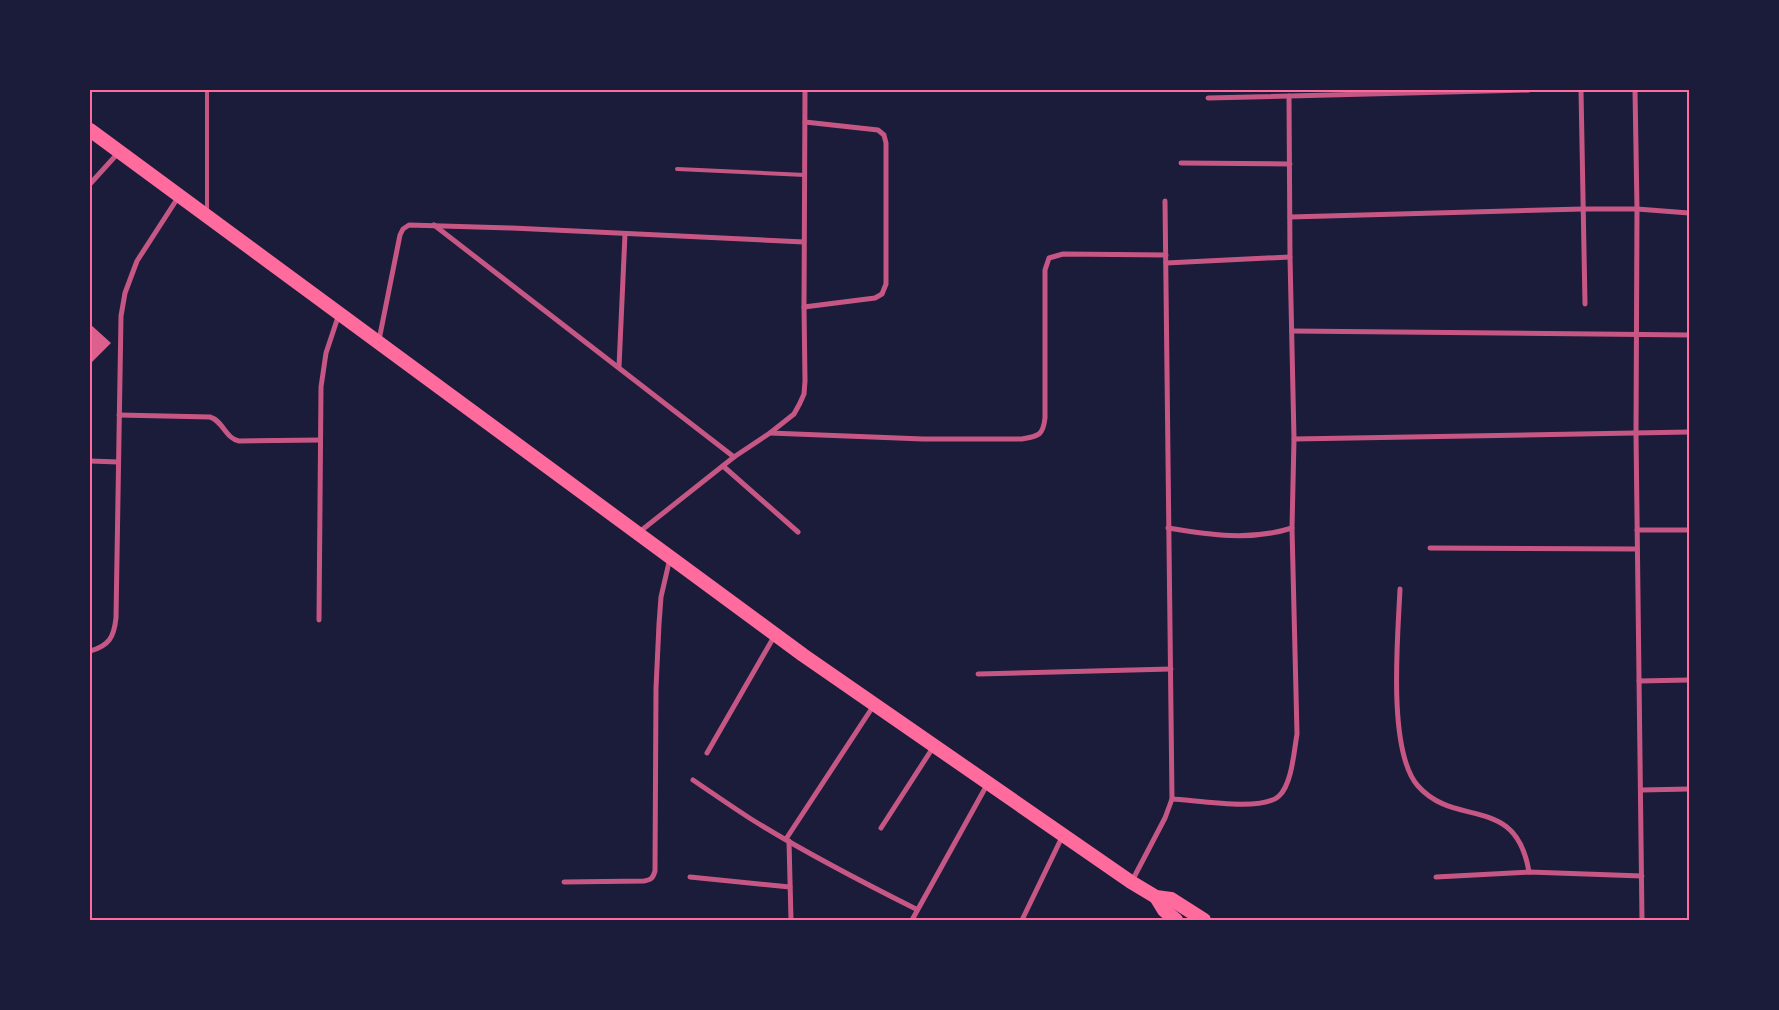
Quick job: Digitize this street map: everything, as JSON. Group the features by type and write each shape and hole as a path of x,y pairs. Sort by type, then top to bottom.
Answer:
{"highway":[{"path":"90,130 776,635 1131,882 1156,897 1171,899 1204,920"},
{"path":"1156,897 1164,910 1176,920"}],"street":[{"path":"638,534 723,466 770,434 794,414 804,394 805,90"},
{"path":"1208,98 1529,90"},
{"path":"1581,90 1586,304"},
{"path":"1635,90 1637,209 1636,434 1642,920"},
{"path":"1172,798 1251,805 1269,802 1278,797 1284,789 1294,758 1297,734 1292,528 1294,439 1290,257 1290,96"},
{"path":"804,307 875,298 882,294 886,284 886,143 884,135 878,130 805,122"},
{"path":"90,184 119,152"},
{"path":"1181,163 1290,164"},
{"path":"90,651 101,648 112,637 114,630 121,316 125,293 137,261 179,196"},
{"path":"1131,882 1165,818 1172,798 1165,201"},
{"path":"1290,217 1583,209 1637,209 1689,213"},
{"path":"379,343 400,235 403,229 409,225 804,242"},
{"path":"434,225 734,458"},
{"path":"619,367 625,234"},
{"path":"770,434 924,439 1022,439 1041,434 1045,418 1044,270 1049,258 1063,254 1166,255"},
{"path":"1166,262 1290,257"},
{"path":"319,620 320,387 326,353 339,314"},
{"path":"1292,331 1636,336 1689,335"},
{"path":"119,415 210,417 220,423 231,439 239,441 320,440"},
{"path":"1294,439 1689,432"},
{"path":"90,461 118,462"},
{"path":"723,466 798,532"},
{"path":"1168,528 1229,536 1255,536 1292,528"},
{"path":"1637,530 1689,530"},
{"path":"1430,548 1637,549"},
{"path":"564,882 644,881 654,877 656,688 659,624 661,596 670,558"},
{"path":"1400,589 1397,698 1399,731 1405,762 1417,785 1439,802 1504,824 1514,833 1526,855 1529,872"},
{"path":"707,753 776,635"},
{"path":"978,674 1171,669"},
{"path":"1639,682 1689,680"},
{"path":"790,920 788,840 874,704"},
{"path":"881,828 934,746"},
{"path":"693,780 750,818 846,874 916,909"},
{"path":"912,920 916,909 988,783"},
{"path":"1640,790 1689,789"},
{"path":"1022,920 1063,835"},
{"path":"1436,877 1529,872 1642,876"},
{"path":"690,877 790,887"}],"lane":[{"path":"207,90 207,216"},
{"path":"676,169 805,175"}],"building":[{"path":"90,324 111,343 90,364"}]}
